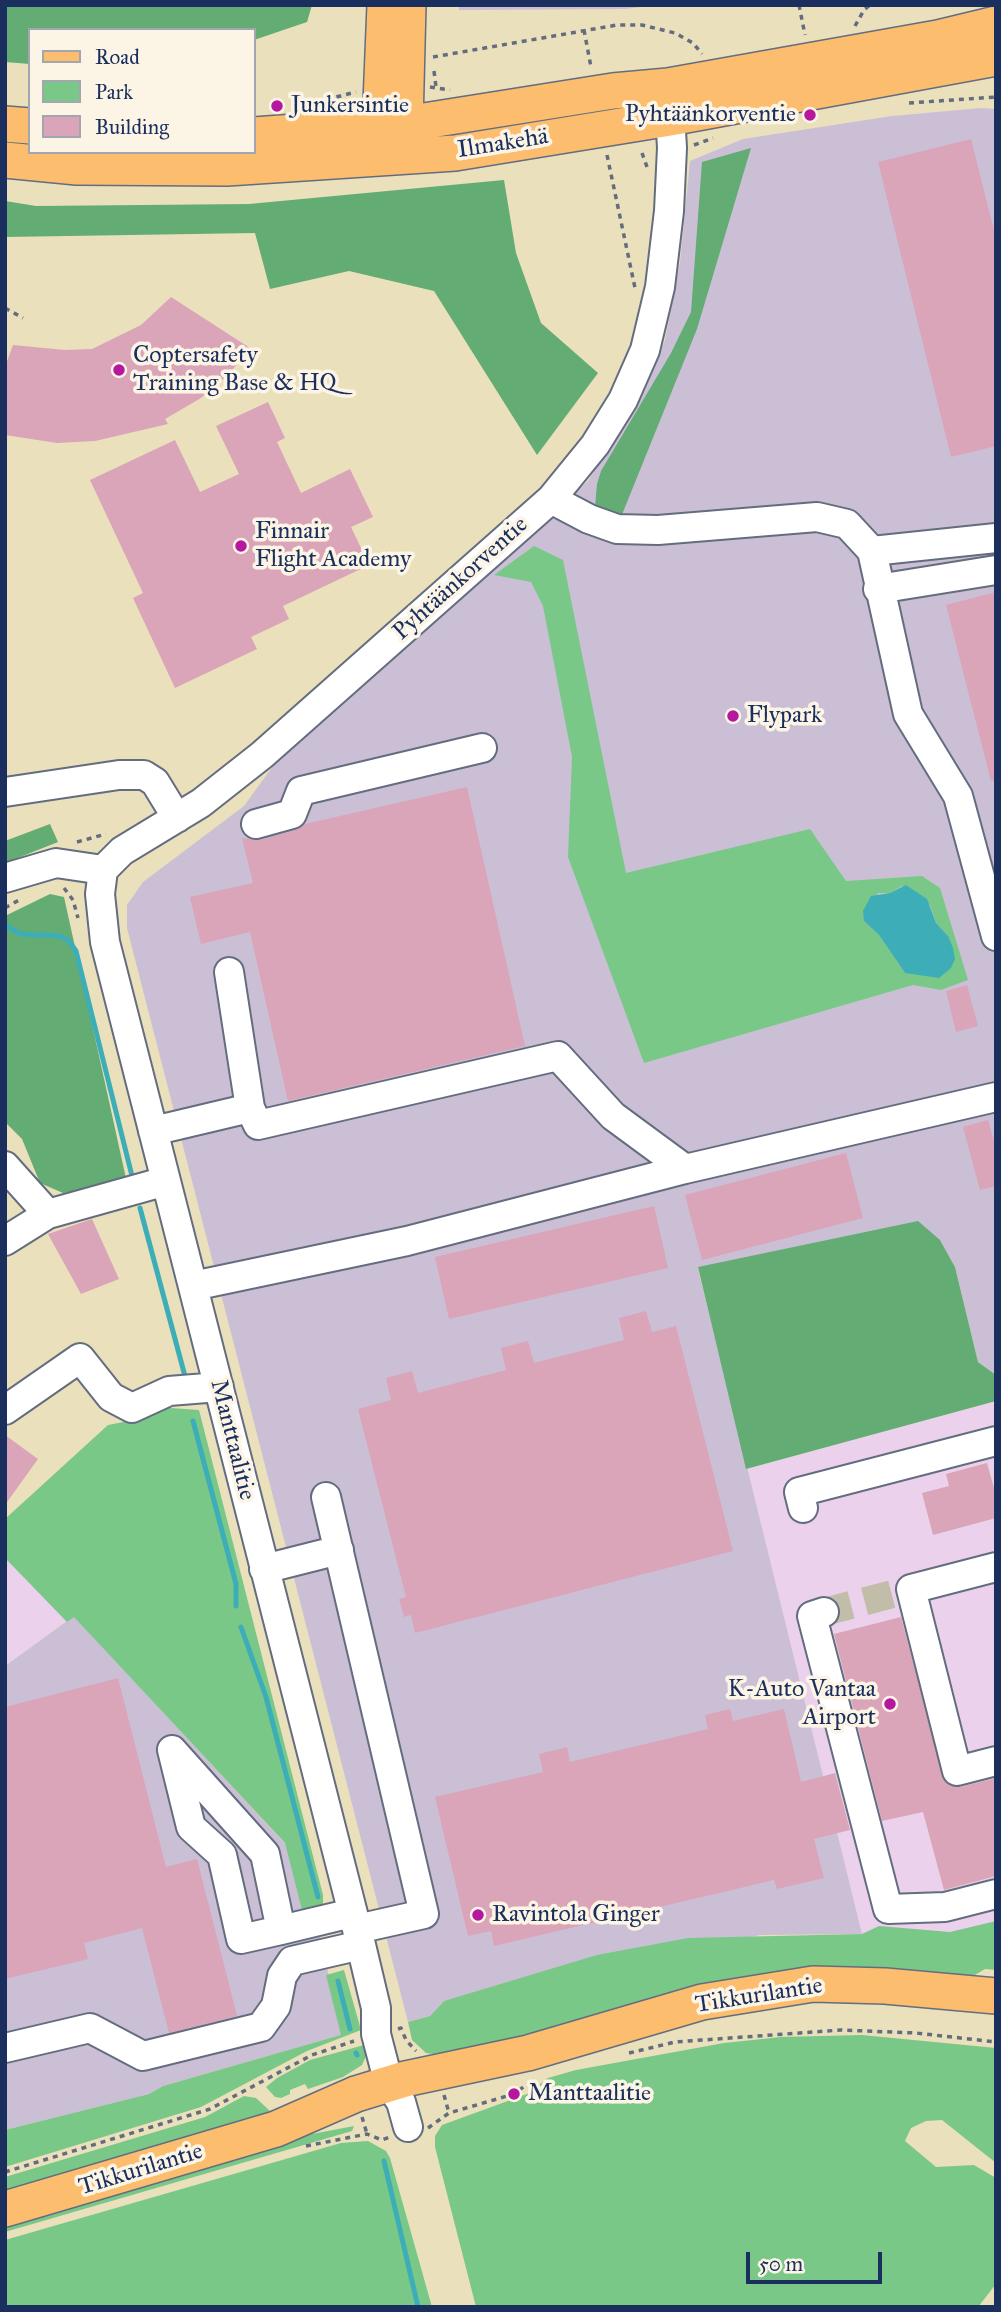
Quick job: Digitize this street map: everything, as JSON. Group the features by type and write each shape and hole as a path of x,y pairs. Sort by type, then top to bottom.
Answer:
{"main road":[{"path":"385,5 393,136"},
{"path":"393,136 408,5"},
{"name":"Ilmakehä","path":"256,135 393,136 455,153 996,24"},
{"name":"Ilmakehä","path":"669,102 996,58"},
{"path":"5,124 28,126"},
{"name":"Ilmakehä","path":"5,160 77,167 227,168 393,136"},
{"name":"Tikkurilantie","path":"616,2042 702,2002 813,1984 885,1986 996,1996"},
{"name":"Tikkurilantie","path":"5,2209 276,2129 361,2114 410,2096 442,2090 616,2042 808,2006 880,2007 996,2018"}],"street":[{"name":"Pyhtäänkorventie","path":"103,870 122,851 217,792 262,755 551,499 595,445 623,400 645,350 660,287 670,211 669,102"},
{"path":"551,499 589,519 617,529 658,530 817,517 847,524 872,551 878,589 908,713 958,796 992,907 996,936"},
{"path":"872,551 996,538"},
{"path":"878,589 996,570"},
{"path":"256,824 292,814 301,791 482,748"},
{"path":"5,792 119,775 144,775 155,782 177,818"},
{"path":"15,887 56,863 103,870"},
{"name":"Manttaalitie","path":"103,870 100,894 105,942 376,2008 392,2030 410,2096"},
{"path":"229,972 250,1108 258,1125 558,1056 613,1116 685,1169"},
{"path":"193,1286 407,1241 685,1169 996,1097"},
{"path":"153,1131 250,1108"},
{"path":"5,1166 48,1214"},
{"path":"5,1241 48,1214 166,1181"},
{"path":"5,1410 80,1358 111,1397 132,1408 169,1391 219,1387"},
{"path":"803,1508 799,1492 996,1441"},
{"path":"281,1930 265,1854 172,1749 191,1827 222,1855 241,1939 281,1930 357,1929 424,1914 326,1497"},
{"path":"264,1569 339,1550"},
{"path":"996,1567 908,1590 957,1771 996,1761"},
{"path":"824,1612 812,1616 888,1909 945,1907 996,1894"},
{"path":"5,2048 90,2028 143,2056 261,2027 276,2006 282,1976 292,1961 357,1929"}],"path":[{"path":"799,5 805,35"},
{"path":"854,27 863,10 870,5"},
{"path":"433,57 584,30 642,25 675,33 693,43 704,56"},
{"path":"584,30 591,67"},
{"path":"606,153 637,296"},
{"path":"642,153 650,174"},
{"path":"5,308 23,318"},
{"path":"66,845 111,832"},
{"path":"60,885 73,900"},
{"path":"5,908 15,887"},
{"path":"401,2028 414,2050 410,2096 449,2113 514,2094 536,2063"},
{"path":"616,2042 675,2042 841,2029 916,2033 996,2042"},
{"path":"5,2172 209,2109 312,2055 356,2040"}],"shaded area":[{"path":"459,5 659,5 625,9 459,10"},
{"path":"996,109 996,1375 978,1362 955,1267 940,1240 698,1268 862,1934 760,1935 444,2001 430,2016 408,2022 127,928 127,905 143,882 244,806 273,766 588,481 645,390 665,340 680,262 690,161 743,139 892,116"},
{"path":"996,1401 996,1947 862,1934 746,1469"},
{"path":"5,1542 74,1616 5,1666"},
{"path":"74,1616 304,1864 342,2035 163,2086 149,2094 5,2130 5,1666"}],"green space":[{"path":"5,5 312,5 307,22 256,39 256,28 28,28 28,64 5,62"},
{"path":"751,148 697,329 619,522 595,507 597,484 601,471 671,353 691,312 702,162"},
{"path":"504,180 516,253 541,323 598,373 537,455 434,291 349,271 270,289 255,233 5,237 5,201 36,206 249,204"},
{"path":"534,546 563,560 626,873 810,829 846,881 922,876 940,888 968,980 941,990 913,985 644,1063 568,857 572,757 543,606 531,582 494,575","holes":["902,886 930,905 936,923 948,936 905,973 879,935 864,921 878,893 890,893"]},
{"path":"50,824 58,842 5,863 5,841"},
{"path":"50,894 64,897 127,1183 63,1193 40,1183 22,1139 5,1122 5,916"},
{"path":"918,1221 940,1240 955,1267 978,1362 996,1375 996,1401 746,1469 698,1267"},
{"path":"157,1407 199,1410 323,1895 323,1904 303,1914 285,1843 74,1617 67,1622 5,1558 5,1519 108,1425 149,1417"},
{"path":"996,1921 996,1970 985,1969 968,1979 929,1981 453,2057 426,2053 412,2040 408,2022 430,2016 444,2001 597,1955 688,1938 862,1934 879,1926 950,1932"},
{"path":"344,1970 361,2030 307,2051 201,2107 5,2167 5,2130 149,2094 163,2086 341,2035 326,1975"},
{"path":"862,2035 996,2048 996,2163 942,2120 926,2121 911,2128 905,2141 936,2167 974,2165 996,2178 996,2284 978,2307 476,2307 435,2147 435,2136 442,2125 527,2094 548,2078 576,2070 724,2043 781,2037"},
{"path":"364,2045 366,2056 362,2065 343,2077 308,2089 305,2084 290,2090 290,2094 281,2098 275,2097 266,2087 310,2060"},
{"path":"244,2096 256,2098 270,2111 245,2124 5,2196 5,2177 205,2117"},
{"path":"354,2126 352,2131 5,2232 5,2224 312,2134"},
{"path":"368,2141 386,2151 390,2158 432,2307 5,2307 5,2240 341,2143"}],"water":[{"path":"906,885 927,899 936,923 948,936 953,948 955,959 951,968 939,978 905,973 879,935 864,921 863,911 871,896 890,893"}],"building":[{"path":"971,139 996,238 996,446 951,457 878,162"},
{"name":"Coptersafety Training Base & HQ","path":"171,297 250,348 229,374 201,398 165,419 168,424 95,441 57,443 5,435 5,367 13,345 65,350 92,349 141,325"},
{"name":"Finnair Flight Academy","path":"268,402 285,438 277,442 301,493 350,469 373,517 351,527 369,565 283,606 289,619 251,637 257,649 175,688 133,598 143,593 90,480 175,440 200,492 239,474 216,426"},
{"path":"996,592 996,780 991,781 946,605"},
{"path":"467,787 525,1046 288,1101 250,932 201,944 190,897 253,883 242,838 260,840 296,830 305,824"},
{"path":"967,985 978,1026 956,1032 946,991"},
{"path":"988,1120 996,1148 996,1186 980,1190 963,1127"},
{"path":"846,1153 863,1218 702,1260 685,1195"},
{"path":"654,1206 668,1268 449,1319 435,1257"},
{"path":"92,1219 119,1279 81,1294 48,1234"},
{"path":"646,1311 652,1332 676,1326 733,1551 415,1633 411,1615 404,1617 399,1599 406,1597 358,1409 391,1400 386,1378 412,1371 418,1393 506,1370 501,1348 528,1341 534,1363 624,1340 619,1318"},
{"path":"5,1435 38,1459 5,1505"},
{"path":"987,1463 996,1495 996,1518 933,1535 922,1493 949,1486 946,1474"},
{"name":"K-Auto Vantaa Airport","path":"901,1617 945,1782 960,1787 996,1778 996,1876 944,1890 923,1812 882,1821 834,1634"},
{"path":"118,1678 166,1867 197,1859 237,2016 169,2033 142,1928 84,1943 88,1959 5,1979 5,1707"},
{"path":"730,1709 733,1721 784,1709 801,1782 835,1773 850,1830 814,1839 824,1878 777,1889 774,1880 494,1946 491,1931 468,1936 435,1797 543,1772 539,1754 567,1747 570,1762 708,1729 705,1715"}],"waterway":[{"path":"5,925 20,934 60,936 69,941 76,951 132,1176"},
{"path":"140,1208 186,1380"},
{"path":"193,1421 236,1584 236,1606"},
{"path":"241,1627 266,1697 318,1897"},
{"path":"338,1981 350,2029"},
{"path":"384,2161 418,2307"}],"tunnel":[{"path":"824,1612 904,1591"}],"place":[{"name":"Junkersintie","path":"277,106"},
{"name":"Pyhtäänkorventie","path":"810,115"},
{"name":"Coptersafety Training Base & HQ","path":"119,370"},
{"name":"Finnair Flight Academy","path":"241,546"},
{"name":"Flypark","path":"733,716"},
{"name":"K-Auto Vantaa Airport","path":"890,1704"},
{"name":"Ravintola Ginger","path":"478,1915"},
{"name":"Manttaalitie","path":"514,2094"}]}
